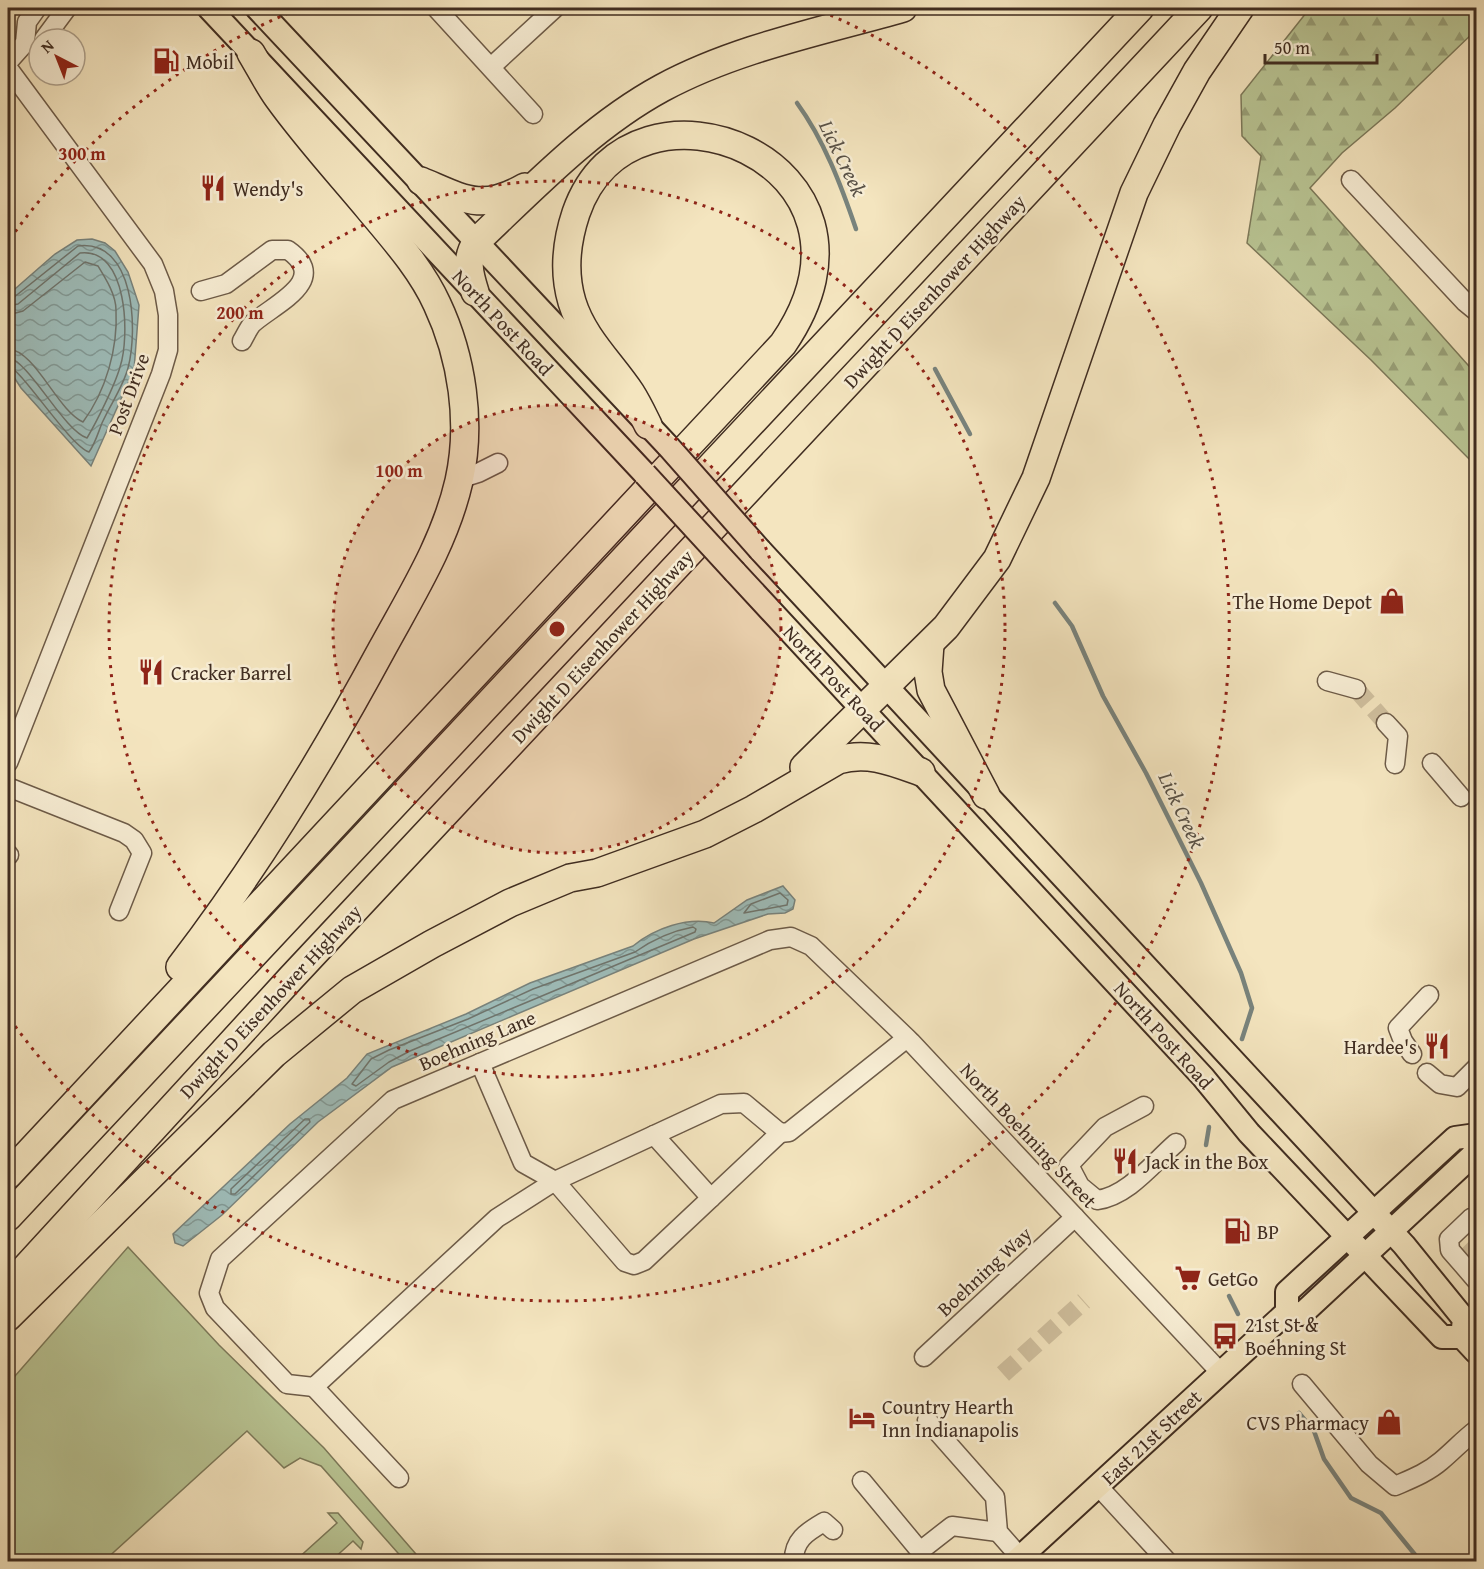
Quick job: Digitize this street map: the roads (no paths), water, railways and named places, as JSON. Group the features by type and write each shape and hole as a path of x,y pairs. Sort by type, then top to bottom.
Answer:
{"highway":[{"path":"475,292 468,265 471,249 477,241 616,117 661,88 730,58 903,8"},
{"path":"8,1217 1140,8"},
{"name":"Dwight D Eisenhower Highway","path":"8,1287 299,970 1199,8"},
{"path":"775,795 885,685 930,644 984,578 1022,510 1043,458 1134,193 1167,125 1197,71 1240,8"},
{"path":"8,1174 181,965 261,855 341,724 438,547 459,479 464,434 462,391 450,337 436,301 418,271 388,232 278,98 251,53"},
{"path":"8,1174 783,344 796,325 808,296 815,272 815,240 806,210 790,184 772,164 736,144 696,135 673,135 641,144 622,154 589,185 570,231 566,275 572,303 588,336 631,393 648,425"},
{"path":"421,181 461,198 481,202 503,199 555,170"},
{"path":"930,644 928,672 931,690 986,795"},
{"path":"8,1317 274,1054 352,990 510,903 570,878 597,873 679,844 754,809 838,760 852,756 885,759 921,772"}],"main road":[{"name":"North Post Road","path":"208,8 863,708 1203,1077 1249,1133 1367,1255 1442,1337 1470,1339 1464,1320 1374,1213 760,550 668,446 257,8"},
{"path":"1249,1133 1271,1102"},
{"name":"East 21st Street","path":"1018,1559 1287,1312 1287,1292 1455,1138 1476,1136 1473,1162 1390,1232 1302,1314 1287,1312"}],"street":[{"path":"28,27 27,22 38,8"},
{"path":"53,27 67,8"},
{"path":"436,8 533,114"},
{"path":"491,67 555,8"},
{"path":"8,62 27,46"},
{"name":"Post Drive","path":"8,68 145,251 164,291 169,328 168,350 161,374 8,764"},
{"path":"1351,180 1476,311"},
{"path":"201,291 226,284 272,250 288,250 297,258 304,275 300,286 252,325 243,341"},
{"path":"459,479 498,463"},
{"path":"1327,681 1356,689"},
{"path":"1386,723 1398,736 1395,765"},
{"path":"1432,763 1461,797"},
{"path":"8,787 124,833 134,840 142,853 119,911"},
{"name":"North Boehning Street","path":"797,938 811,946 907,1038 1221,1373"},
{"name":"Boehning Lane","path":"314,1388 288,1384 215,1308 209,1293 220,1259 393,1100 770,939 797,938"},
{"path":"1412,1054 1398,1028 1429,994"},
{"path":"480,1063 523,1163 555,1181 625,1262 634,1265 644,1261 780,1133 789,1132 907,1038"},
{"path":"1427,1073 1440,1084 1457,1087 1476,1068"},
{"path":"399,1478 314,1388 497,1218 555,1181 721,1104 744,1102 780,1133"},
{"path":"1144,1106 1105,1126 1079,1152 1069,1165 1080,1186 1097,1200 1110,1198 1125,1189 1176,1143"},
{"path":"654,1136 711,1198"},
{"name":"Boehning Way","path":"924,1357 1075,1217"},
{"path":"1471,1269 1450,1250 1449,1239 1475,1217"},
{"path":"1302,1384 1369,1464 1395,1486 1420,1475 1441,1461 1461,1440 1476,1430"},
{"path":"927,1420 995,1497 998,1532 1018,1559"},
{"path":"862,1481 920,1551 952,1526 998,1532"},
{"path":"1098,1486 1168,1562"},
{"path":"794,1562 793,1549 803,1535 824,1522 836,1529 817,1533 804,1547 800,1562"}],"water":[{"path":"92,239 105,243 115,251 128,272 139,305 134,370 91,466 21,388 8,368 8,295 55,254 77,240"},
{"path":"783,886 795,900 793,909 785,913 768,914 694,939 392,1067 318,1122 222,1215 183,1246 175,1243 173,1234 290,1124 347,1078 367,1054 466,1014 530,983 633,946 661,929 682,923 714,923 747,900"}],"waterway":[{"name":"Lick Creek","path":"797,103 816,132 831,163 856,229"},
{"name":"Lick Creek","path":"935,369 970,434"},
{"name":"Lick Creek","path":"1055,603 1072,626 1103,696 1146,773 1201,883 1241,973 1252,1008 1242,1039"},
{"name":"Lick Creek","path":"1206,1145 1209,1127"},
{"name":"Lick Creek","path":"1229,1296 1238,1314"},
{"name":"Lick Creek","path":"1299,1413 1314,1431 1324,1459 1351,1498 1381,1513 1421,1562"}],"tunnel":[{"path":"1356,689 1386,723"},
{"path":"1468,1255 1476,1247"},
{"path":"1003,1374 1084,1301"}],"place":[{"name":"Mobil","path":"166,61"},
{"name":"Wendy's","path":"213,188"},
{"name":"The Home Depot","path":"1392,601"},
{"name":"Cracker Barrel","path":"151,672"},
{"name":"Hardee's","path":"1437,1046"},
{"name":"Jack in the Box","path":"1125,1161"},
{"name":"BP","path":"1237,1231"},
{"name":"GetGo","path":"1188,1278"},
{"name":"21st St & Boehning St","path":"1225,1336"},
{"name":"Country Hearth Inn Indianapolis","path":"862,1418"},
{"name":"CVS Pharmacy","path":"1389,1422"}]}
